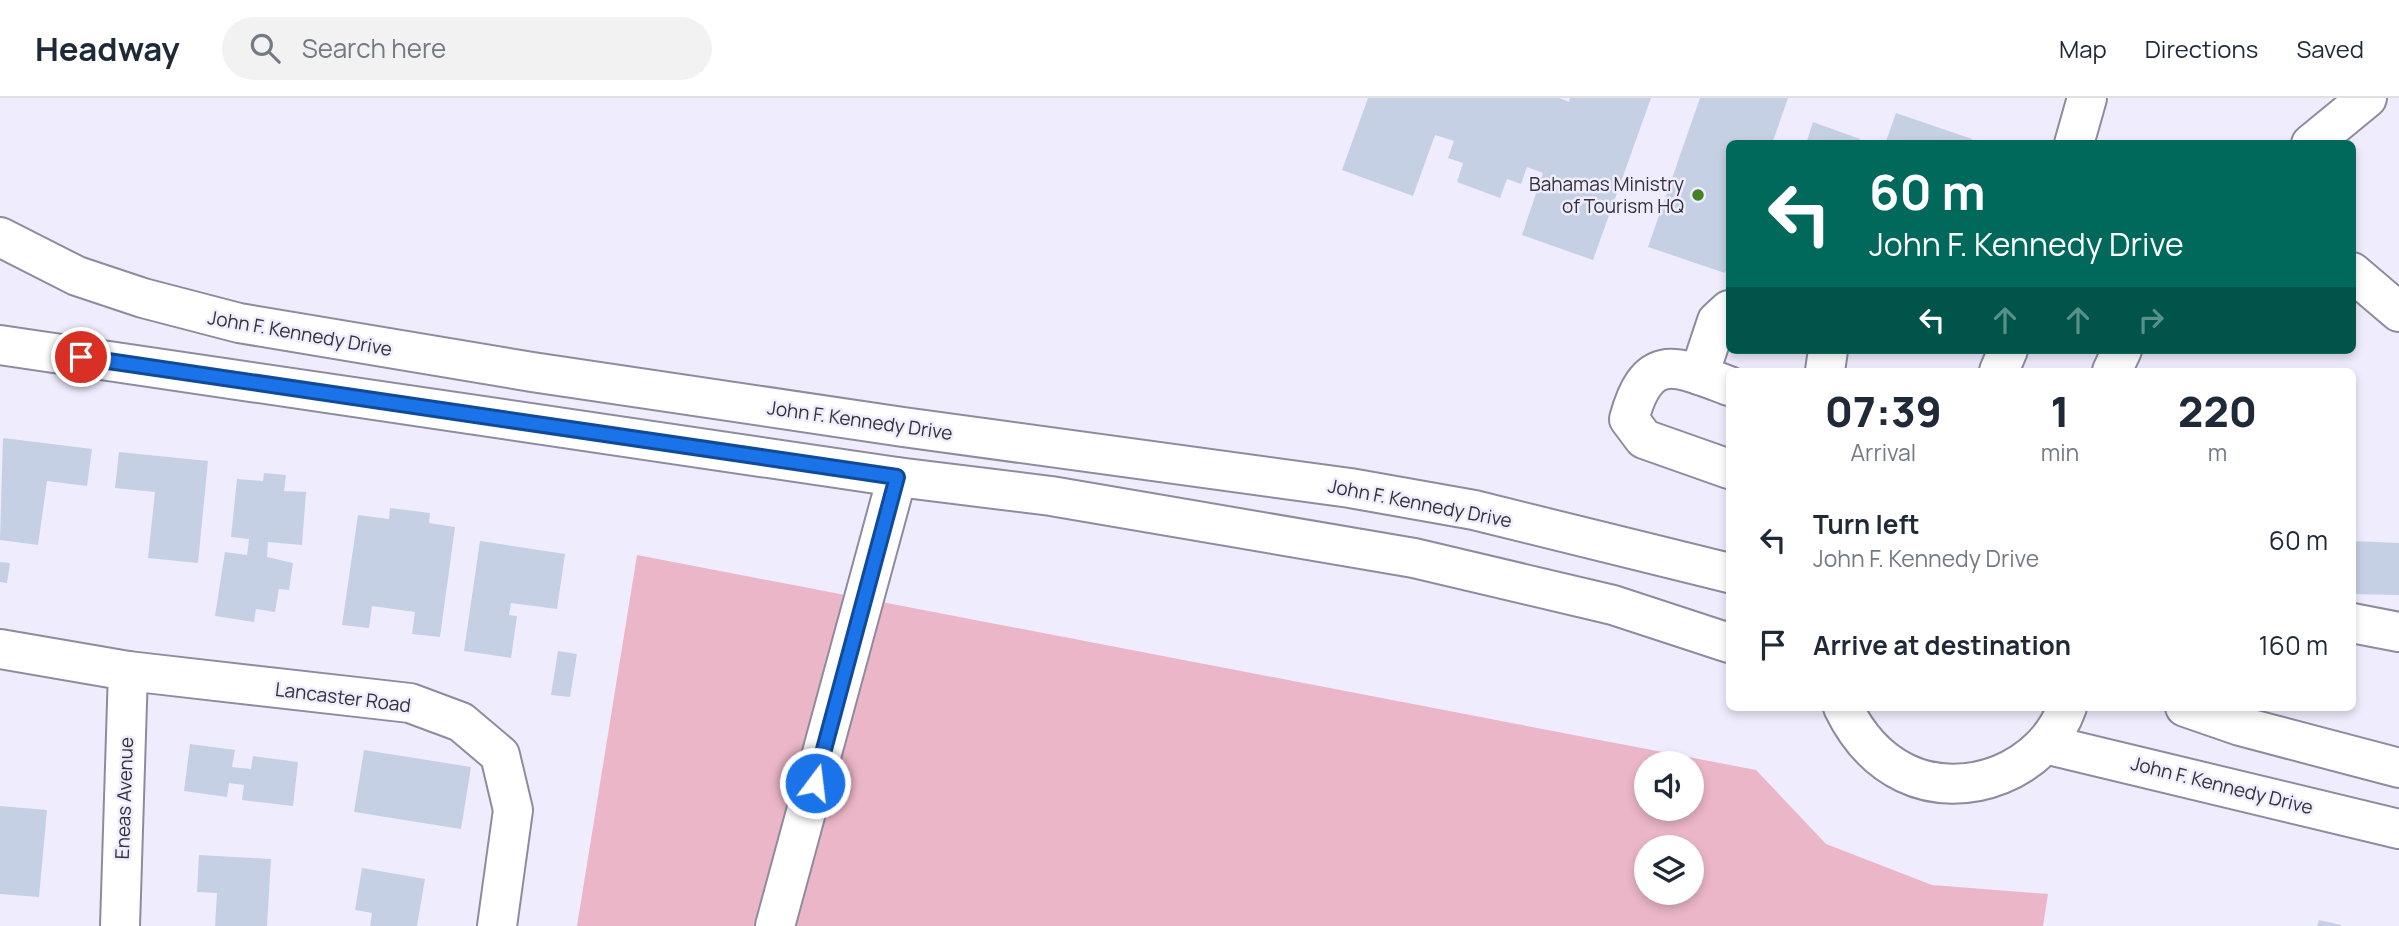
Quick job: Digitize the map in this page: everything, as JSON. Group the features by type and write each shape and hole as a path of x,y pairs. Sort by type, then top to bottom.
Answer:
{"main road":[{"path":"2075,140 2087,98"},
{"path":"2314,140 2344,104"},
{"name":"John F. Kennedy Drive","path":"0,237 77,275 156,302 239,323 683,395 1350,488 1474,510 1726,572"},
{"path":"2356,275 2399,312"},
{"path":"1726,313 1717,321 1714,380 1675,366 1648,376 1635,397 1629,419 1644,439 1726,468"},
{"path":"0,345 897,477 1051,496 1414,558 1613,605 1726,642"},
{"path":"775,926 897,477"},
{"path":"2356,624 2399,632"},
{"name":"Lancaster Road","path":"0,649 128,671 410,703 461,722 500,755 513,810 497,926"},
{"name":"Eneas Avenue","path":"120,926 128,671"},
{"path":"1841,712 1861,739 1889,764 1906,774 1943,783 1962,784 1999,776 2016,767 2045,744 2065,711"},
{"path":"2197,711 2240,726 2399,768"},
{"name":"John F. Kennedy Drive","path":"2045,744 2399,829"}],"shaded area":[{"path":"637,555 1657,751 1634,751 1634,821 1704,821 1704,760 1756,770 1826,844 1932,885 2048,894 2043,926 577,926"}],"building":[{"path":"1368,98 1559,98 1569,102 1570,98 1651,98 1593,260 1522,235 1543,173 1527,167 1521,184 1507,179 1500,198 1457,182 1463,163 1448,158 1454,141 1435,135 1413,196 1342,170"},
{"name":"Bahamas Ministry of Tourism HQ","path":"1700,98 1788,98 1773,140 1726,140 1725,273 1648,247"},
{"path":"1896,113 1972,139 1972,140 1886,140"},
{"path":"1813,122 1860,139 1860,140 1807,140"},
{"path":"3,438 92,449 87,486 47,481 38,545 0,540"},
{"path":"119,452 208,461 198,563 148,558 155,492 115,488"},
{"path":"264,473 286,475 284,491 306,492 302,545 268,542 267,557 293,563 289,590 279,589 275,612 256,609 254,622 215,616 225,552 247,555 249,539 231,537 237,479 263,481"},
{"path":"390,508 430,513 429,523 455,527 440,637 412,634 415,612 372,606 369,628 342,625 358,515 389,519"},
{"path":"480,541 565,554 557,609 511,603 509,615 517,616 511,658 464,651"},
{"path":"2356,541 2399,543 2399,595 2356,594"},
{"path":"0,562 10,563 7,583 0,582"},
{"path":"558,651 577,654 570,697 551,695"},
{"path":"190,744 235,750 232,767 251,769 253,756 298,762 293,806 242,800 244,785 229,783 227,797 184,791"},
{"path":"364,750 471,767 461,829 354,812"},
{"path":"0,806 47,810 39,897 0,894"},
{"path":"199,855 271,859 267,926 215,926 217,893 197,892"},
{"path":"362,868 425,879 417,926 370,926 372,913 355,910"},
{"path":"2319,920 2341,925 2341,926 2317,926"}],"place":[{"name":"Bahamas Ministry of Tourism HQ","path":"1698,195"}],"route":[{"path":"81,357 897,477 815,783"}]}
